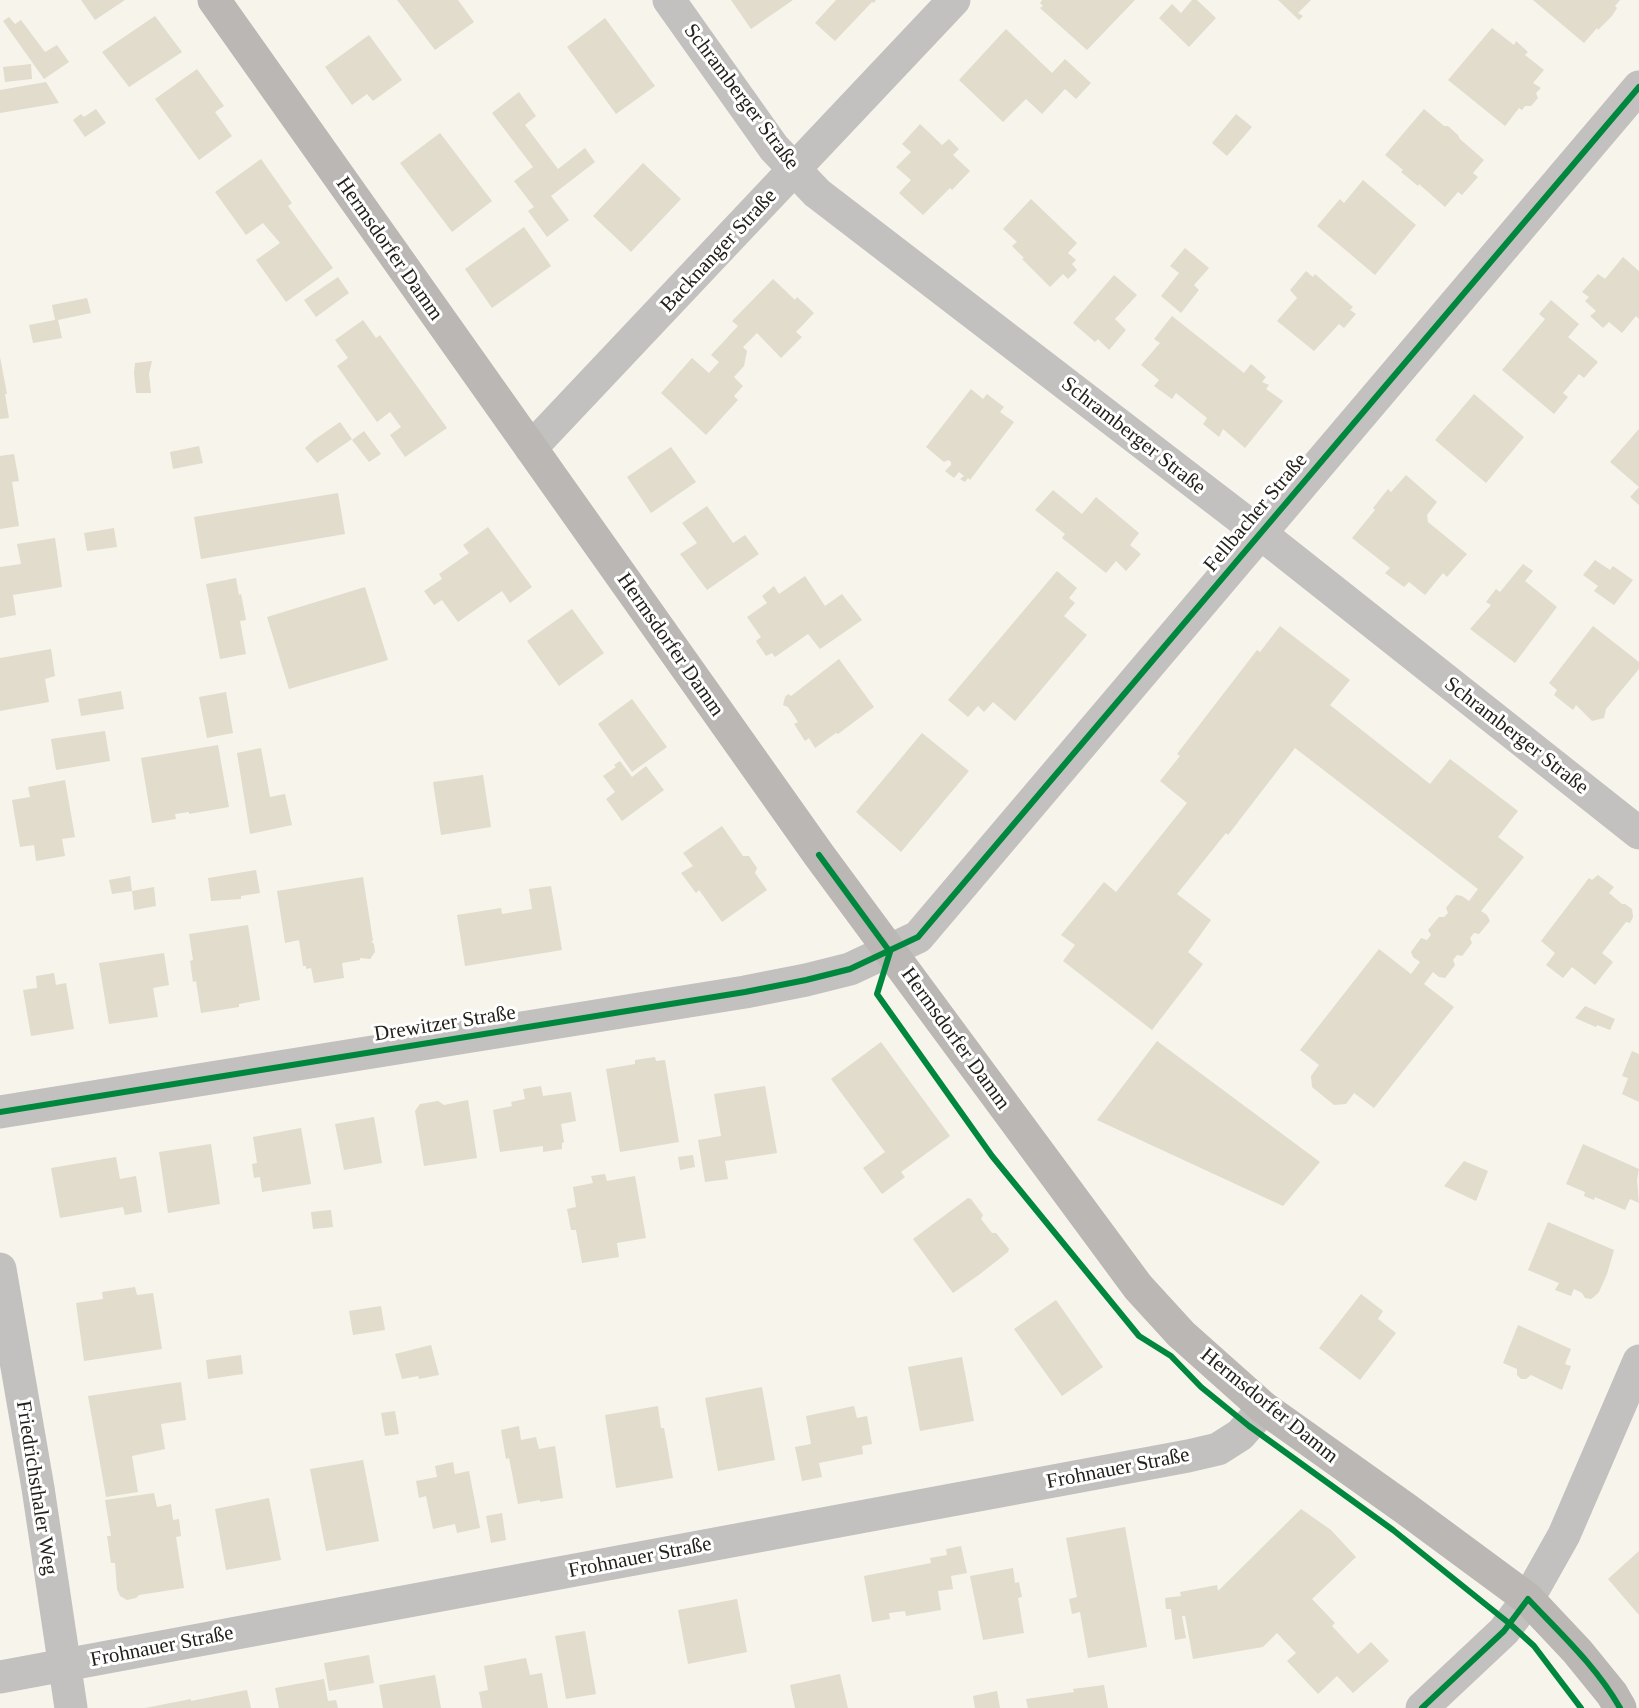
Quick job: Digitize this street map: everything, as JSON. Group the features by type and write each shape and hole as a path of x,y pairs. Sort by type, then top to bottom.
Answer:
{"main road":[{"name":"Hermsdorfer Damm","path":"214,0 728,728 890,952 1138,1287 1181,1334 1264,1408 1415,1515 1528,1599 1577,1651 1612,1694 1620,1708"}],"street":[{"name":"Schramberger Straße","path":"669,0 774,148 817,193 1260,533 1639,833"},
{"name":"Backnanger Straße","path":"531,448 954,0"},
{"name":"Fellbacher Straße","path":"890,952 918,937 1639,87"},
{"name":"Drewitzer Straße","path":"0,1112 746,992 806,981 850,969 890,952"},
{"name":"Friedrichsthaler Weg","path":"0,1269 38,1488 71,1708"},
{"path":"1422,1708 1504,1631 1528,1599 1564,1535 1639,1361"},
{"name":"Frohnauer Straße","path":"0,1677 1188,1456 1218,1449 1233,1440 1264,1408"}],"building":[{"path":"81,0 125,0 95,20"},
{"path":"397,0 458,0 474,22 435,50"},
{"path":"731,0 793,0 751,29"},
{"path":"836,0 876,0 835,41 815,23"},
{"path":"1042,0 1135,0 1087,50 1040,8 1043,6 1040,3"},
{"path":"1192,0 1197,0 1216,18 1189,47 1159,18 1172,4 1181,13"},
{"path":"1278,0 1311,0 1298,13 1303,16 1299,20"},
{"path":"1533,0 1620,0 1612,16 1584,43"},
{"path":"155,16 182,52 129,87 102,52"},
{"path":"9,17 15,24 21,20 45,52 57,45 69,62 44,79 3,21"},
{"path":"605,18 655,86 616,114 567,47"},
{"path":"1492,28 1514,45 1516,41 1528,52 1525,55 1544,70 1533,83 1541,88 1536,93 1538,98 1531,106 1525,106 1522,110 1519,108 1505,126 1448,80"},
{"path":"1006,29 1052,73 1065,59 1091,83 1076,99 1065,89 1042,114 1026,99 1003,122 959,80"},
{"path":"369,35 402,80 373,101 367,94 352,105 325,67"},
{"path":"31,64 32,79 5,82 3,67"},
{"path":"197,69 224,106 215,112 232,136 199,160 155,99"},
{"path":"46,82 59,103 0,113 0,90"},
{"path":"519,92 536,116 525,125 558,169 585,148 595,162 551,196 569,220 547,237 528,211 534,207 514,181 533,167 492,113"},
{"path":"96,109 106,123 85,137 73,120 81,114 84,117"},
{"path":"1424,109 1444,126 1448,126 1484,160 1473,173 1478,177 1462,195 1458,192 1445,207 1419,184 1418,186 1401,172 1403,170 1385,155"},
{"path":"1236,114 1252,127 1227,156 1212,143"},
{"path":"920,124 942,145 949,139 959,149 953,155 970,171 923,215 899,193 911,180 896,167 911,152 902,144"},
{"path":"440,133 492,201 452,232 400,163"},
{"path":"261,159 292,203 288,206 333,268 286,302 256,260 280,243 263,223 246,235 215,192"},
{"path":"643,163 681,199 631,252 593,216"},
{"path":"1363,180 1416,225 1375,275 1317,226 1340,199 1344,203"},
{"path":"1031,199 1077,243 1068,253 1076,260 1072,264 1077,270 1068,279 1063,274 1050,287 1022,259 1024,258 1012,246 1017,242 1003,229"},
{"path":"524,227 551,266 492,308 465,269"},
{"path":"1185,248 1209,268 1194,285 1199,290 1181,313 1161,296 1179,273 1170,266"},
{"path":"1623,257 1639,271 1639,319 1636,316 1622,333 1609,322 1603,328 1590,316 1596,311 1585,301 1589,297 1582,292 1598,274 1605,279"},
{"path":"1306,271 1313,277 1315,274 1353,307 1350,310 1356,314 1344,328 1339,324 1314,351 1277,321 1297,298 1290,290"},
{"path":"1114,275 1137,295 1115,319 1126,330 1109,350 1098,339 1095,342 1073,323"},
{"path":"338,277 349,293 316,317 304,300"},
{"path":"773,279 795,300 797,297 814,313 796,332 802,337 781,358 757,333 743,347 747,351 744,366 734,377 743,386 734,396 738,400 706,435 661,393 692,358 709,373 719,362 711,355 738,326 732,321"},
{"path":"87,298 91,313 58,320 62,338 33,343 29,325 55,320 52,305"},
{"path":"1551,300 1579,324 1568,337 1598,362 1584,378 1579,374 1563,393 1568,397 1554,414 1502,370 1545,319 1539,314"},
{"path":"1172,316 1244,373 1251,364 1266,377 1262,382 1269,385 1266,389 1283,401 1245,448 1223,429 1219,437 1203,424 1207,418 1176,393 1172,399 1154,386 1159,380 1141,365 1160,343 1154,339"},
{"path":"363,320 376,338 380,335 447,428 405,457 390,435 401,427 390,412 377,422 337,366 348,358 335,340"},
{"path":"0,357 9,418 0,419"},
{"path":"152,361 149,374 151,393 136,393 135,363"},
{"path":"971,389 983,399 987,394 1004,407 1000,412 1014,422 970,480 968,478 965,482 960,479 964,476 959,472 954,478 945,471 951,462 948,460 944,462 926,447"},
{"path":"1474,394 1524,437 1486,483 1435,440"},
{"path":"340,422 352,439 317,463 305,448"},
{"path":"1639,429 1639,487 1610,462"},
{"path":"364,431 381,454 369,462 352,440"},
{"path":"199,446 203,463 173,469 170,452"},
{"path":"671,447 696,482 651,513 627,477"},
{"path":"14,454 19,481 12,482 19,526 0,529 0,456"},
{"path":"1406,475 1437,502 1427,515 1428,522 1467,554 1447,577 1443,573 1425,595 1409,582 1404,587 1385,573 1390,568 1352,538 1375,510 1373,508 1388,489 1391,492"},
{"path":"1639,487 1639,505 1630,497"},
{"path":"1053,490 1082,514 1096,497 1139,533 1130,545 1141,554 1126,571 1116,561 1106,573 1062,538 1065,534 1035,510"},
{"path":"338,493 345,534 201,559 194,517"},
{"path":"707,506 733,543 745,535 759,554 707,590 680,554 697,543 682,523"},
{"path":"488,527 532,587 510,603 502,591 458,622 442,600 434,605 424,591 442,579 439,574 469,553 463,545"},
{"path":"114,528 117,547 87,551 84,533"},
{"path":"55,538 62,587 13,595 16,615 0,618 0,567 21,564 17,544"},
{"path":"1595,560 1610,570 1613,566 1633,580 1614,605 1594,591 1598,586 1583,575"},
{"path":"1523,564 1533,571 1525,581 1557,607 1515,663 1470,629 1491,605 1486,602 1496,589 1500,592"},
{"path":"1057,571 1077,588 1069,598 1075,603 1064,616 1087,635 1015,721 993,702 984,712 978,706 968,717 948,700"},
{"path":"805,576 825,606 842,594 862,620 820,649 808,634 775,657 772,653 766,656 756,641 761,637 747,617 767,603 762,596 774,586 779,594"},
{"path":"236,578 246,620 240,621 246,654 220,659 206,584"},
{"path":"365,587 388,660 289,689 267,617"},
{"path":"572,609 604,653 559,686 527,641"},
{"path":"1280,626 1350,680 1330,705 1430,784 1450,759 1518,811 1498,837 1524,857 1481,911 1490,921 1479,934 1474,933 1470,938 1472,943 1462,956 1457,955 1453,960 1455,965 1445,978 1433,972 1424,984 1454,1007 1374,1108 1354,1093 1346,1104 1334,1105 1312,1087 1311,1076 1319,1065 1300,1050 1379,949 1411,974 1420,962 1413,957 1411,952 1421,938 1427,940 1431,935 1428,930 1439,917 1444,917 1448,913 1446,908 1456,895 1469,901 1478,889 1295,748 1228,835 1226,833 1177,894 1211,920 1188,952 1203,964 1152,1030 1063,961 1075,945 1061,935 1104,882 1116,892 1187,803 1160,781 1180,756 1177,754 1257,650 1260,652"},
{"path":"1593,626 1639,662 1639,669 1606,709 1604,718 1592,721 1576,705 1573,710 1554,695 1557,690 1549,683"},
{"path":"51,649 55,676 45,679 49,702 0,711 0,658"},
{"path":"839,659 874,707 815,748 809,738 805,741 794,724 798,722 788,707 783,705 785,697 788,694 791,696"},
{"path":"121,691 124,709 81,716 78,699"},
{"path":"226,692 233,733 207,738 199,697"},
{"path":"632,699 667,747 632,772 598,724"},
{"path":"105,731 110,761 56,770 51,739"},
{"path":"922,733 969,771 901,852 856,812"},
{"path":"218,745 229,807 175,814 176,819 152,823 141,758"},
{"path":"261,748 270,797 285,794 292,825 250,834 237,753"},
{"path":"620,761 632,777 646,766 664,790 622,821 606,799 615,792 603,776 616,767 614,765"},
{"path":"483,775 491,827 441,835 433,782"},
{"path":"65,780 75,837 62,839 65,856 36,861 34,845 20,847 12,800 30,797 28,787"},
{"path":"722,826 743,856 749,856 757,868 755,873 767,890 722,922 699,890 696,893 681,873 693,866 683,853"},
{"path":"256,870 260,893 241,896 241,899 211,901 208,878"},
{"path":"1598,875 1614,887 1609,893 1632,909 1633,917 1630,923 1626,922 1602,953 1613,962 1595,985 1572,967 1563,978 1546,965 1555,953 1541,941 1589,878 1592,880"},
{"path":"130,876 132,891 112,894 109,880"},
{"path":"363,877 373,941 371,941 375,952 370,959 360,958 360,960 342,963 344,978 314,983 311,968 306,969 306,966 303,966 299,940 285,943 277,891"},
{"path":"551,886 562,950 465,966 457,915 501,908 502,914 532,909 529,889"},
{"path":"154,887 156,906 134,910 132,891"},
{"path":"248,925 260,1000 239,1004 239,1007 201,1013 196,981 193,982 190,961 193,960 189,934"},
{"path":"164,953 169,985 153,988 158,1017 109,1024 99,963"},
{"path":"54,973 56,985 66,983 74,1029 31,1036 23,990 37,988 36,976"},
{"path":"1585,1006 1615,1019 1610,1030 1575,1018"},
{"path":"1157,1041 1320,1162 1283,1206 1097,1120"},
{"path":"881,1042 950,1136 901,1172 905,1177 882,1194 863,1168 885,1152 831,1079"},
{"path":"1632,1051 1639,1054 1639,1102 1622,1094 1628,1078 1622,1076"},
{"path":"655,1057 656,1061 665,1060 679,1142 620,1152 606,1069 635,1064 635,1060"},
{"path":"541,1086 543,1096 571,1092 576,1121 561,1124 564,1142 562,1149 543,1152 543,1146 500,1152 493,1110 512,1106 511,1102 525,1099 523,1089"},
{"path":"765,1086 777,1153 725,1161 728,1179 705,1182 698,1140 721,1136 714,1094"},
{"path":"468,1100 477,1158 424,1166 415,1111 420,1104 438,1101 444,1105"},
{"path":"374,1117 382,1163 344,1170 335,1124"},
{"path":"301,1128 311,1184 262,1192 260,1177 254,1178 252,1164 257,1163 253,1137"},
{"path":"211,1144 220,1204 168,1213 159,1152"},
{"path":"1583,1144 1639,1169 1637,1180 1639,1203 1630,1199 1625,1210 1595,1197 1594,1200 1584,1196 1585,1192 1566,1184"},
{"path":"693,1155 695,1167 680,1170 678,1157"},
{"path":"116,1157 120,1179 136,1176 142,1212 125,1215 123,1207 60,1218 51,1168"},
{"path":"1464,1161 1488,1171 1476,1201 1444,1186"},
{"path":"605,1174 607,1181 635,1176 646,1238 617,1243 619,1257 582,1263 576,1230 571,1230 567,1209 576,1207 573,1187 593,1183 591,1176"},
{"path":"968,1198 983,1215 981,1219 992,1233 996,1233 1009,1249 953,1293 913,1239"},
{"path":"331,1210 333,1227 313,1229 311,1212"},
{"path":"1548,1222 1614,1250 1599,1292 1591,1299 1585,1298 1582,1293 1574,1289 1571,1296 1555,1290 1559,1283 1528,1270"},
{"path":"135,1287 137,1295 153,1293 162,1349 84,1361 76,1303 103,1299 102,1292"},
{"path":"1361,1294 1383,1311 1378,1319 1396,1333 1360,1380 1319,1348"},
{"path":"1056,1300 1103,1367 1062,1396 1014,1329"},
{"path":"381,1306 385,1330 353,1335 349,1311"},
{"path":"1518,1325 1571,1349 1565,1364 1571,1366 1562,1390 1531,1375 1526,1379 1521,1379 1517,1375 1517,1369 1503,1363"},
{"path":"431,1345 439,1375 419,1379 418,1376 402,1379 395,1354"},
{"path":"241,1355 243,1374 208,1379 206,1360"},
{"path":"962,1357 974,1421 920,1431 908,1367"},
{"path":"181,1382 186,1420 161,1424 165,1449 132,1456 138,1492 106,1497 88,1396"},
{"path":"762,1387 775,1460 718,1471 705,1398"},
{"path":"658,1406 673,1478 616,1488 605,1415"},
{"path":"854,1406 857,1418 867,1416 872,1444 862,1446 863,1454 819,1463 822,1477 802,1481 795,1447 811,1444 806,1416"},
{"path":"395,1411 399,1434 385,1436 381,1413"},
{"path":"519,1426 521,1440 536,1437 539,1449 555,1446 563,1498 518,1504 501,1430"},
{"path":"363,1460 379,1541 326,1551 310,1469"},
{"path":"453,1462 455,1474 469,1471 480,1528 457,1533 455,1524 433,1529 426,1496 419,1498 416,1481 437,1477 435,1466"},
{"path":"154,1493 157,1507 171,1504 173,1520 179,1519 181,1536 176,1537 184,1588 139,1595 127,1600 120,1596 117,1589 115,1563 111,1563 107,1536 111,1536 105,1500"},
{"path":"269,1498 281,1560 226,1570 215,1509"},
{"path":"1301,1509 1331,1530 1356,1557 1312,1599 1335,1623 1332,1626 1358,1654 1371,1642 1389,1661 1353,1693 1337,1676 1318,1694 1287,1661 1296,1653 1277,1633 1263,1647 1193,1659 1185,1616 1182,1616 1186,1638 1175,1640 1171,1609 1166,1609 1165,1598 1181,1596 1180,1592 1217,1585 1218,1591"},
{"path":"502,1513 506,1540 491,1543 486,1516"},
{"path":"1125,1527 1147,1647 1088,1658 1080,1612 1072,1614 1069,1599 1077,1597 1066,1538"},
{"path":"961,1546 967,1573 951,1576 953,1589 938,1591 941,1610 906,1616 905,1611 889,1613 890,1619 872,1622 864,1576 931,1563 930,1558 947,1555 946,1549"},
{"path":"1639,1551 1639,1615 1608,1579"},
{"path":"1013,1568 1015,1583 1019,1582 1022,1597 1018,1598 1024,1633 983,1640 970,1576"},
{"path":"737,1599 747,1652 688,1664 678,1610"},
{"path":"585,1631 596,1694 566,1699 555,1636"},
{"path":"369,1655 374,1683 329,1691 324,1663"},
{"path":"526,1658 530,1675 542,1673 548,1708 482,1708 479,1692 488,1690 484,1666"},
{"path":"840,1674 848,1708 795,1708 790,1685"},
{"path":"435,1675 441,1708 383,1708 379,1685"},
{"path":"324,1679 328,1701 336,1700 338,1708 279,1708 275,1688"},
{"path":"1104,1685 1108,1708 1028,1708 1026,1699"},
{"path":"247,1690 251,1708 145,1708 191,1699 191,1701"},
{"path":"997,1691 1000,1708 975,1708 973,1696"}],"cycle path":[{"path":"0,1112 745,992 850,969 918,937 1639,87"},
{"path":"819,855 890,952"},
{"path":"890,952 877,994 992,1156 1139,1336 1171,1356 1201,1387 1249,1426 1393,1530 1510,1624 1534,1646 1581,1708"},
{"path":"1422,1708 1504,1631 1528,1599 1589,1664 1620,1708"}]}
